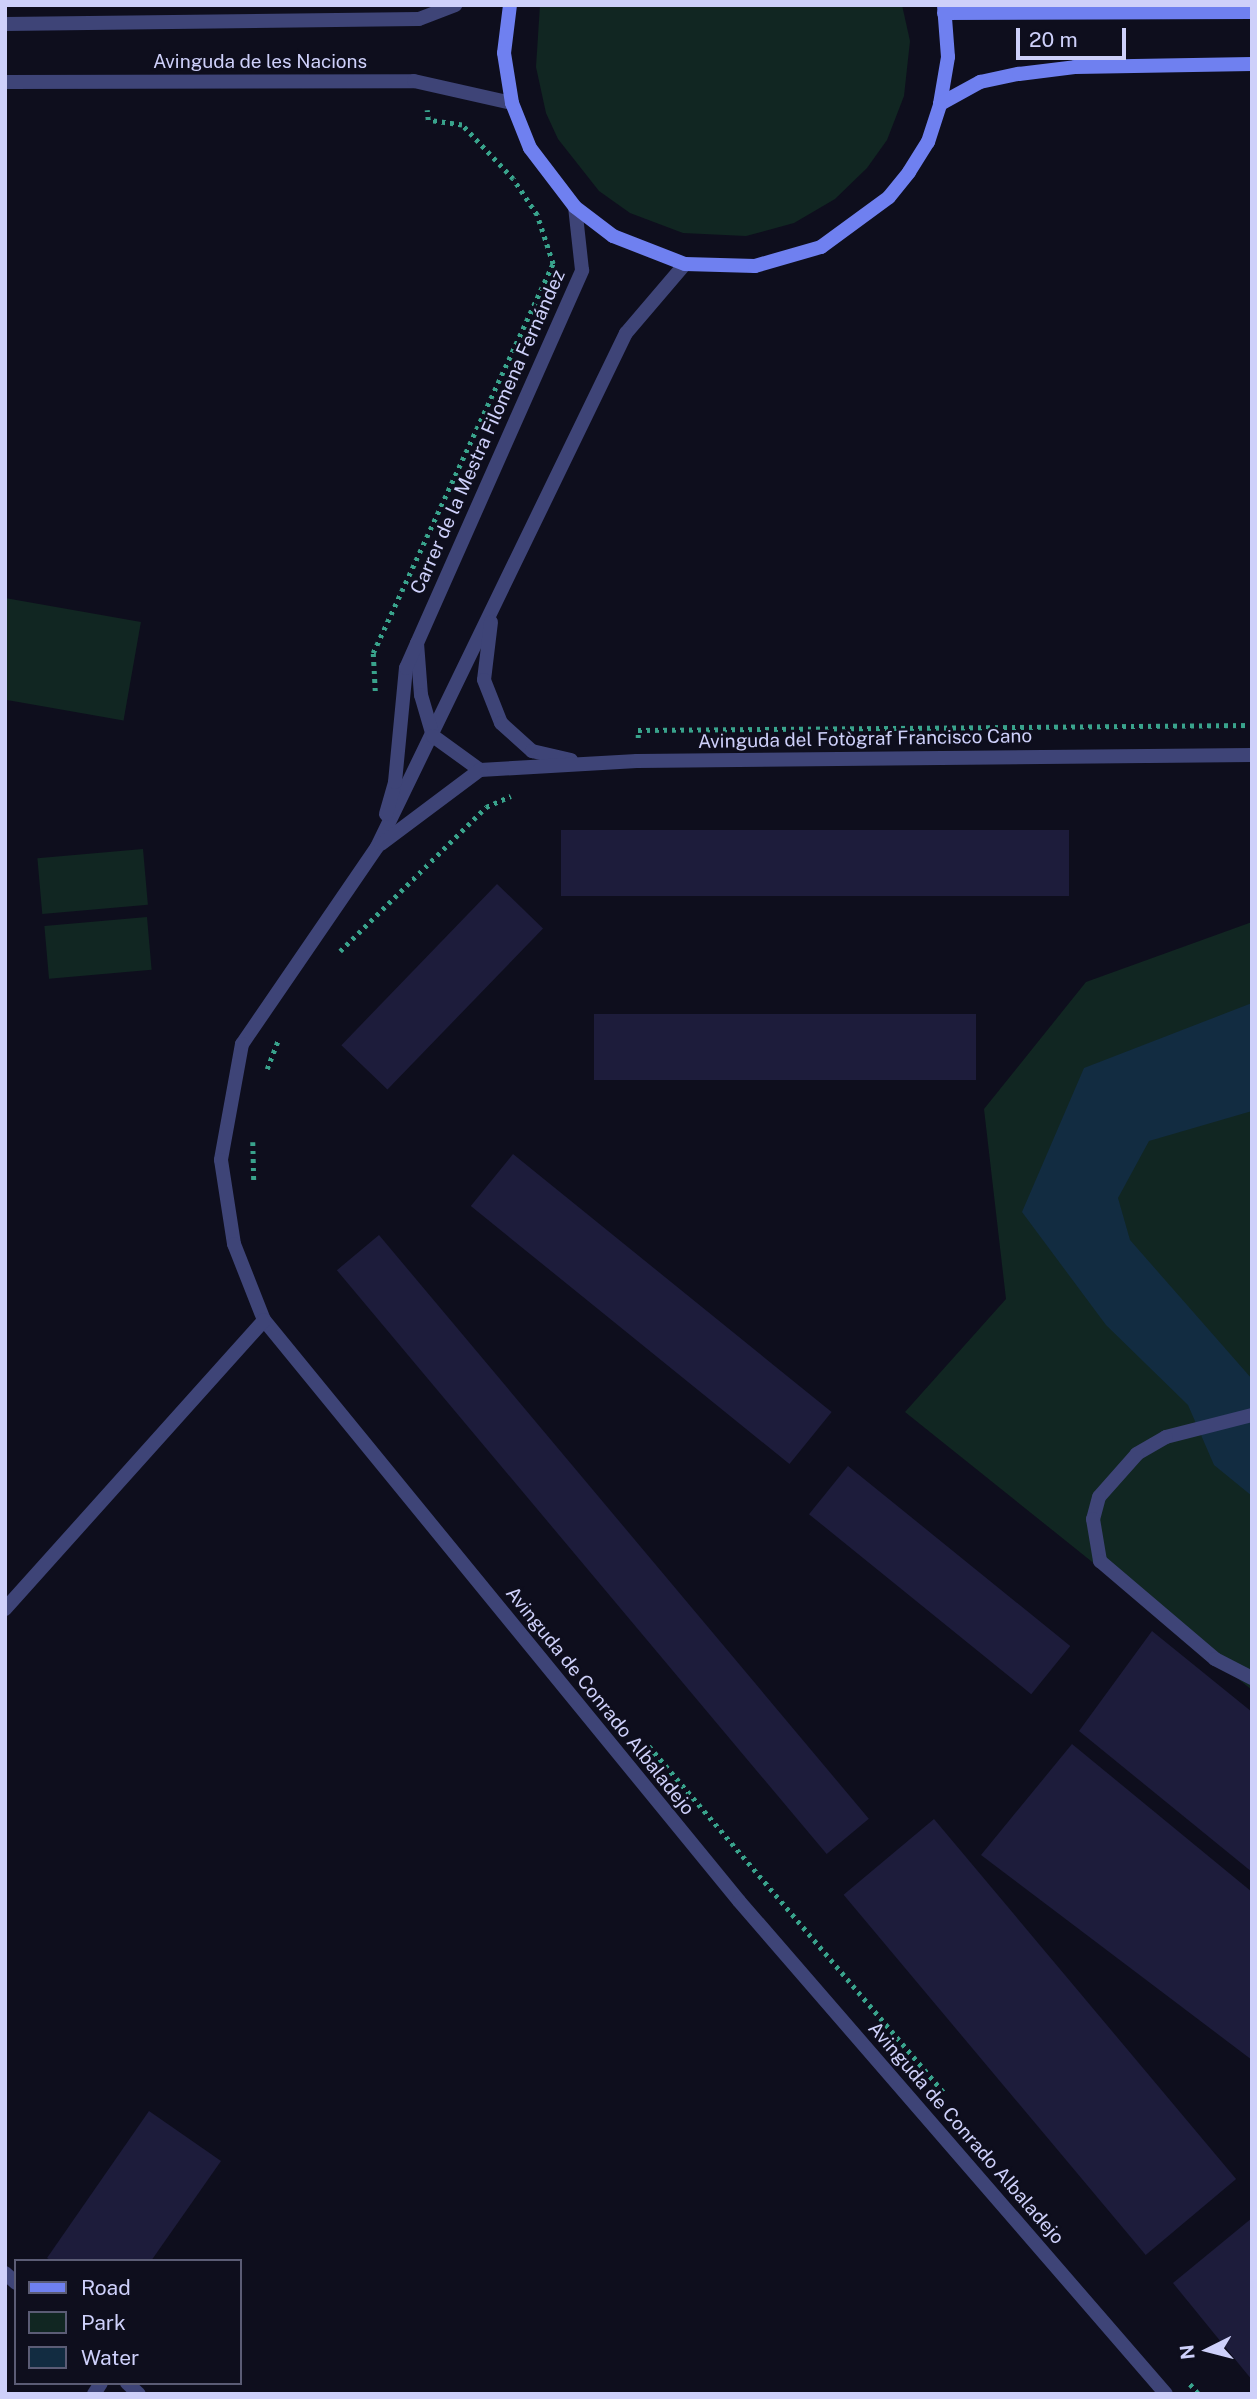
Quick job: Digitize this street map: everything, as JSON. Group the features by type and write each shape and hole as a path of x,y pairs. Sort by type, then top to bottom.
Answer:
{"street":[{"name":"Avinguda de les Nacions","path":"5,24 419,19 454,5"},
{"path":"510,5 504,53 512,103 530,148 575,207 613,236 685,264 755,266 821,247 895,189 928,142 940,104 948,57 944,7 1252,12"},
{"path":"940,104 979,82 1019,74 1075,67 1252,64"},
{"name":"Avinguda de les Nacions","path":"5,82 426,83 512,103"},
{"name":"Carrer de la Mestra Filomena Fernández","path":"377,847 396,782 406,668 582,270 575,207"},
{"path":"5,1608 264,1320 234,1244 221,1160 242,1044 377,847 492,612 559,463 626,333 685,264"},
{"path":"492,612 484,680 501,723 532,751 586,764"},
{"path":"377,847 480,770 433,736 421,695 416,643"},
{"name":"Avinguda del Fotògraf Francisco Cano","path":"480,770 637,761 1252,755"},
{"name":"Avinguda de Conrado Albaladejo","path":"264,1320 739,1901 1166,2394"},
{"path":"1252,1415 1166,1437 1118,1473 1099,1497 1093,1519 1094,1543 1100,1561 1135,1592 1196,1638 1215,1658 1252,1678"}],"path":[{"path":"376,694 373,653 552,264 537,215 513,179 462,125 428,120 426,83"},
{"path":"637,761 638,730 1252,725"},
{"path":"332,960 486,807 524,790"},
{"path":"266,1073 280,1038"},
{"path":"252,1135 254,1186"},
{"path":"647,1743 954,2106"},
{"path":"1181,2372 1199,2394"}],"green space":[{"path":"540,5 902,5 910,41 904,96 887,140 867,168 835,199 794,223 746,236 683,233 630,213 599,191 558,139 546,113 536,67"},
{"path":"5,598 141,622 124,720 5,700"},
{"path":"143,849 148,905 42,914 37,858"},
{"path":"147,917 152,970 49,979 44,926"},
{"path":"1252,922 1252,1690 905,1412 1006,1299 984,1109 1086,982"}],"water":[{"path":"1252,1003 1252,1111 1149,1141 1118,1198 1130,1240 1252,1379 1252,1496 1214,1465 1188,1405 1106,1325 1022,1212 1084,1068"}],"building":[{"path":"561,830 1069,830 1069,896 561,896"},
{"path":"497,884 543,928 387,1090 341,1045"},
{"path":"594,1014 976,1014 976,1080 594,1080"},
{"path":"513,1154 832,1412 789,1464 471,1206"},
{"path":"379,1235 869,1819 827,1854 337,1270"},
{"path":"848,1466 1070,1646 1031,1694 809,1514"},
{"path":"1152,1631 1252,1712 1252,1872 1079,1731"},
{"path":"1072,1744 1252,1892 1252,2060 981,1855"},
{"path":"934,1819 1236,2179 1146,2255 844,1895"},
{"path":"149,2111 221,2161 152,2259 47,2258"},
{"path":"1252,2218 1252,2380 1173,2283"}]}
